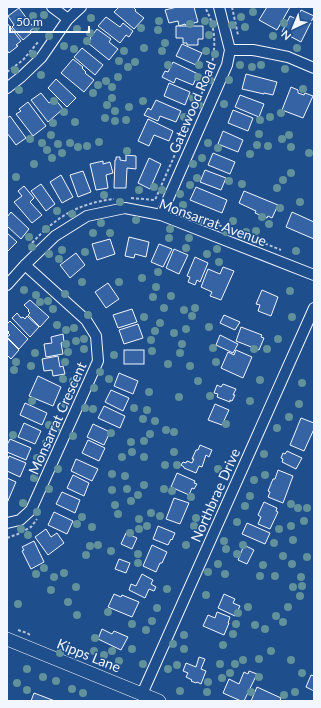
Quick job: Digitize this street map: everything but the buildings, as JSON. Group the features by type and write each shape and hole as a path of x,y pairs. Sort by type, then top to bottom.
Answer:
{"street":[{"path":"52,7 68,19"},
{"path":"7,88 41,58 68,19 81,7"},
{"name":"Gatewood Road","path":"161,215 227,65 230,50 219,7"},
{"path":"230,50 253,50 288,57 314,68"},
{"name":"Monsarrat Avenue","path":"7,285 55,236 87,216 125,208 161,215 314,275"},
{"name":"Monsarrat Crescent","path":"7,523 20,520 31,510 98,361 96,336 86,320 25,265"},
{"name":"Northbrae Drive","path":"142,694 314,308"},
{"name":"Kipps Lane","path":"7,639 159,701"}],"path":[{"path":"130,198 155,200 209,77 213,60 214,44 212,25 206,7"},
{"path":"232,7 239,40"},
{"path":"7,72 23,60 41,38"},
{"path":"28,247 43,230 73,210 87,204 118,198"},
{"path":"177,208 285,252"}]}
